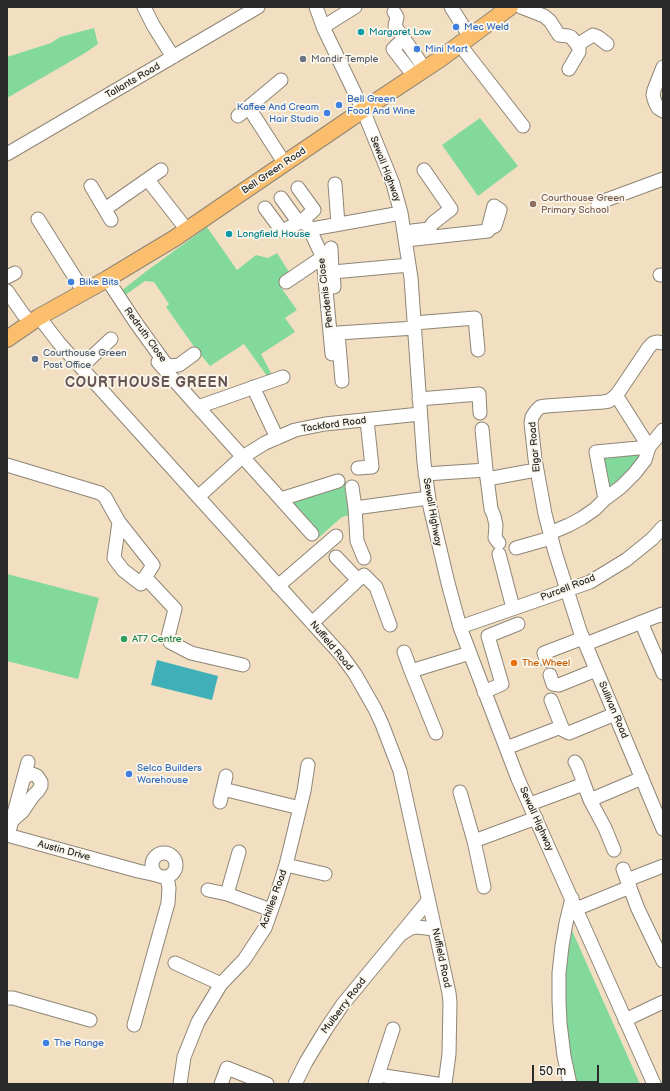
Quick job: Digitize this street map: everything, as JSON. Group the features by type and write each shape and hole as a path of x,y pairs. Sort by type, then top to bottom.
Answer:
{"main road":[{"name":"Bell Green Road","path":"7,339 35,320 107,279 186,230 420,73 510,7"},
{"name":"Bell Green Road","path":"7,331 35,320"}],"street":[{"path":"144,7 173,58"},
{"name":"Tallants Road","path":"7,154 173,58 241,11 258,7"},
{"name":"Sewall Highway","path":"316,7 323,27 363,110 393,184 401,213 412,278 420,414 428,498 436,538 460,627 518,779 654,1084"},
{"path":"452,7 465,41 523,126"},
{"path":"521,7 544,16 559,35 571,37 579,47 579,52 569,69"},
{"path":"323,27 360,10"},
{"path":"394,12 397,16 395,26 420,73"},
{"path":"577,45 593,35 607,44"},
{"path":"398,44 393,49 420,73"},
{"path":"663,67 653,95 658,108 663,112"},
{"path":"238,116 281,80"},
{"path":"249,108 285,164"},
{"path":"92,186 108,215 148,180 162,170"},
{"path":"405,236 429,229 433,223 451,209 424,170"},
{"path":"598,203 663,179"},
{"path":"148,180 186,230"},
{"path":"335,184 338,224"},
{"path":"298,188 314,210 304,224"},
{"name":"Pendenis Close","path":"281,198 327,252 332,354"},
{"path":"265,208 282,231 304,224 338,224 401,213"},
{"path":"38,219 84,292"},
{"path":"405,236 488,231 488,229"},
{"path":"286,282 327,252 335,293"},
{"path":"332,272 409,265"},
{"name":"Redruth Close","path":"107,279 165,363 169,366 179,365 194,354"},
{"name":"Nuffield Road","path":"7,291 23,314 35,320 81,367 342,656 355,674 382,724 400,771 449,993 449,1054 445,1084"},
{"path":"342,381 338,333 475,318 478,350"},
{"path":"81,367 112,339"},
{"path":"137,340 312,534"},
{"path":"650,447 616,395 649,347 653,343 663,343"},
{"path":"198,407 284,377"},
{"path":"253,387 277,438"},
{"path":"419,399 479,394 480,413"},
{"name":"Elgar Road","path":"568,590 543,506 536,470 531,423 532,417 540,407 603,402 616,395"},
{"name":"Tackford Road","path":"198,497 243,457 265,443 294,430 325,424 420,414"},
{"path":"358,468 372,467 367,420"},
{"path":"482,429 490,509 494,516 496,526 495,538 514,608"},
{"path":"516,548 551,536 595,509 605,499 622,487 634,474 644,460 650,447 663,430"},
{"path":"605,499 596,452 650,447"},
{"path":"7,465 100,493 105,497 119,522 153,565 141,584 123,570 114,558 119,522"},
{"path":"425,474 486,475 536,470"},
{"path":"280,499 338,481"},
{"path":"352,487 357,541 364,558"},
{"path":"354,508 428,498"},
{"name":"Purcell Road","path":"460,627 590,582 626,560 652,539 663,527"},
{"path":"278,586 336,536"},
{"path":"336,557 358,580"},
{"path":"312,623 364,575 376,587 390,625"},
{"path":"145,577 175,609 168,637 170,642 191,653 243,665"},
{"name":"Sullivan Road","path":"568,590 584,641 663,827"},
{"path":"546,660 544,653 662,614 663,616"},
{"path":"641,622 663,674"},
{"path":"484,692 502,684 488,636 518,624"},
{"path":"404,652 436,733"},
{"path":"411,671 470,653"},
{"path":"550,675 553,684 559,685 596,670"},
{"path":"551,700 561,727 569,733 615,714"},
{"path":"506,748 561,727"},
{"path":"7,835 12,822 28,762"},
{"path":"575,762 590,800 605,828 614,850"},
{"name":"Achilles Road","path":"180,1084 184,1057 198,1022 221,984 244,960 265,928 286,865 304,790 308,765"},
{"path":"12,822 22,812 32,796 41,786 41,782 37,776 32,774 24,778"},
{"path":"220,802 226,776"},
{"path":"590,800 642,778"},
{"path":"530,804 584,784"},
{"path":"223,789 300,808"},
{"path":"460,792 474,842 484,887"},
{"path":"474,842 536,818"},
{"name":"Austin Drive","path":"7,835 162,876"},
{"path":"227,894 238,852"},
{"path":"134,1025 168,903 169,888 162,876 154,872 152,867 154,859 157,855 162,853 173,857 176,863 172,874 162,876"},
{"name":"Austin Drive","path":"120,866 141,863 154,859"},
{"path":"286,865 325,874"},
{"path":"570,1084 564,1056 560,1023 559,973 566,923 574,904 627,879 663,866"},
{"path":"627,879 638,908 663,962"},
{"path":"208,890 227,894 271,910"},
{"name":"Mulberry Road","path":"296,1084 306,1062 343,1004 428,901"},
{"path":"401,934 417,927 434,929"},
{"path":"175,963 221,984"},
{"path":"7,998 13,998 90,1020"},
{"path":"625,1020 663,1002"},
{"path":"393,1029 376,1079 437,1084"},
{"path":"221,1084 227,1068 267,1084"}],"green space":[{"path":"94,28 98,44 7,98 7,57 51,43 60,37"},
{"path":"480,118 518,166 478,196 442,145"},
{"path":"207,227 237,270 256,255 268,258 277,253 291,275 280,286 297,310 285,318 295,332 261,354 272,375 267,376 244,344 210,366 195,348 166,307 169,304 154,282 145,281 124,296 121,291"},
{"path":"646,451 609,496 598,454"},
{"path":"345,479 350,515 342,517 317,539 281,505 281,500"},
{"path":"7,574 99,598 78,679 7,661"},
{"path":"570,926 640,1084 574,1084 566,1039 563,986"}],"water":[{"path":"157,660 218,676 212,700 151,685"}],"place":[{"name":"Mec Weld","path":"456,27"},
{"name":"Margaret Low","path":"361,32"},
{"name":"Mini Mart","path":"417,49"},
{"name":"Mandir Temple","path":"303,59"},
{"name":"Bell Green Food And Wine","path":"339,105"},
{"name":"Kaffee And Cream Hair Studio","path":"327,113"},
{"name":"Courthouse Green Primary School","path":"533,204"},
{"name":"Longfield House","path":"229,234"},
{"name":"Bike Bits","path":"71,282"},
{"name":"Courthouse Green Post Office","path":"35,359"},
{"name":"AT7 Centre","path":"124,639"},
{"name":"The Wheel","path":"514,663"},
{"name":"Selco Builders Warehouse","path":"129,774"},
{"name":"The Range","path":"46,1043"}],"district":[{"name":"COURTHOUSE GREEN","path":"147,383"}]}
